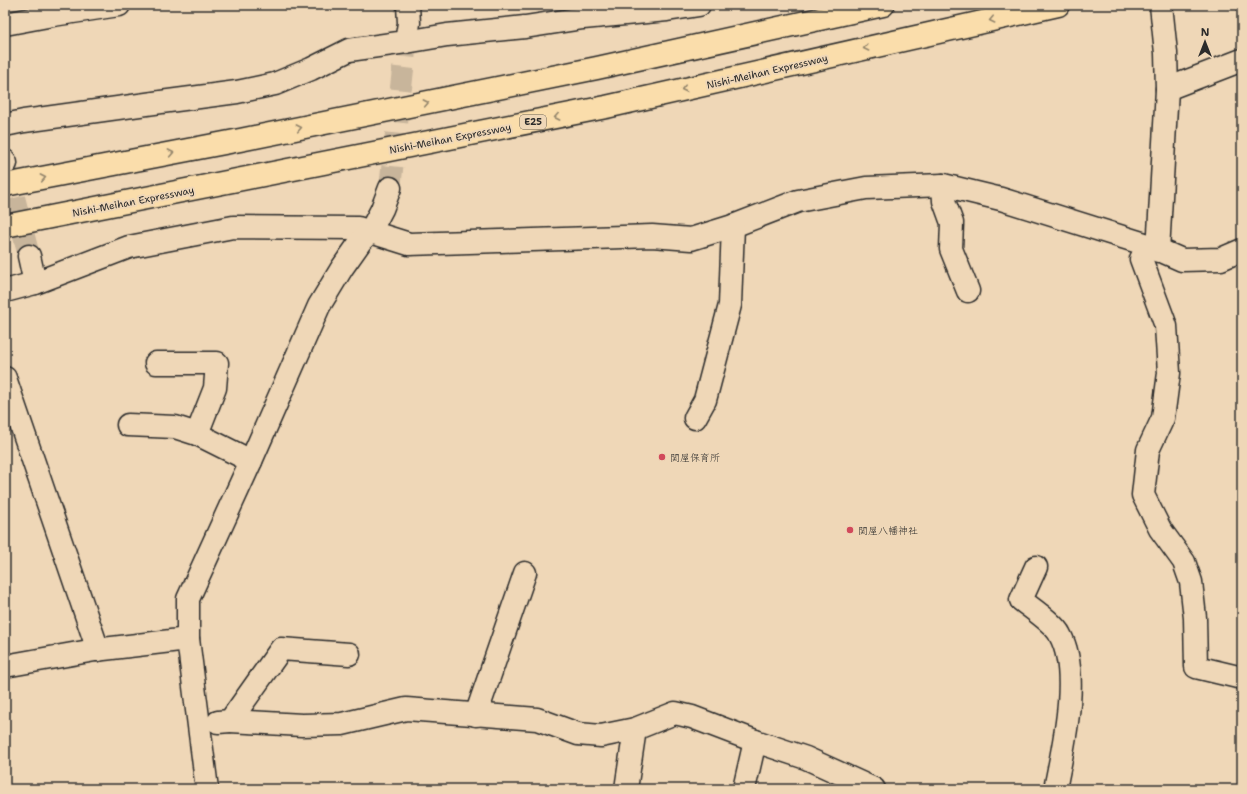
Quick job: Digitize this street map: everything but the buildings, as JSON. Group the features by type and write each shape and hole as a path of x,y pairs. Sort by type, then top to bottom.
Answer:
{"highway":[{"path":"5,185 240,140 582,71 884,5"},
{"name":"Nishi-Meihan Expressway","path":"5,226 606,107 1058,5"}],"street":[{"path":"5,24 51,10 119,5"},
{"path":"406,42 409,23 408,5"},
{"path":"5,126 24,121 237,92 275,84 311,69 348,50 447,35 525,27 583,18 667,10 699,5"},
{"path":"1161,5 1166,53 1167,88 1153,248 1141,259 1166,326 1169,373 1163,418 1148,450 1143,495 1160,529 1184,562 1191,582 1195,618 1196,667 1242,678"},
{"path":"1167,88 1242,60"},
{"path":"943,185 944,201 952,223 951,249 968,291"},
{"path":"5,291 35,282 129,248 233,227 358,228 409,244 652,236 692,239 733,226 798,201 866,188 943,185 1001,199 1153,248 1182,260 1221,259 1242,250"},
{"path":"207,789 188,639 188,599 251,462 319,306 342,268 361,241 370,232 382,209 390,188"},
{"path":"695,418 704,400 730,305 733,226"},
{"path":"29,256 35,282"},
{"path":"156,363 217,363 215,388 197,434"},
{"path":"5,378 11,419 98,650"},
{"path":"128,425 175,427 197,434 251,462"},
{"path":"1036,567 1021,600 1044,617 1060,634 1068,658 1070,694 1067,726 1055,789"},
{"path":"476,715 525,573"},
{"path":"5,666 98,650 188,639"},
{"path":"230,721 281,648 348,654"},
{"path":"198,722 230,721 302,725 342,724 406,709 537,719 578,734 601,736 635,729 675,713 692,717 806,758 874,789"},
{"path":"626,789 635,729"},
{"path":"744,789 756,740"}],"tunnel":[{"path":"390,188 406,42"},
{"path":"6,166 29,256"}],"place":[{"name":"関屋保育所","path":"662,457"},
{"name":"関屋八幡神社","path":"850,530"}]}
